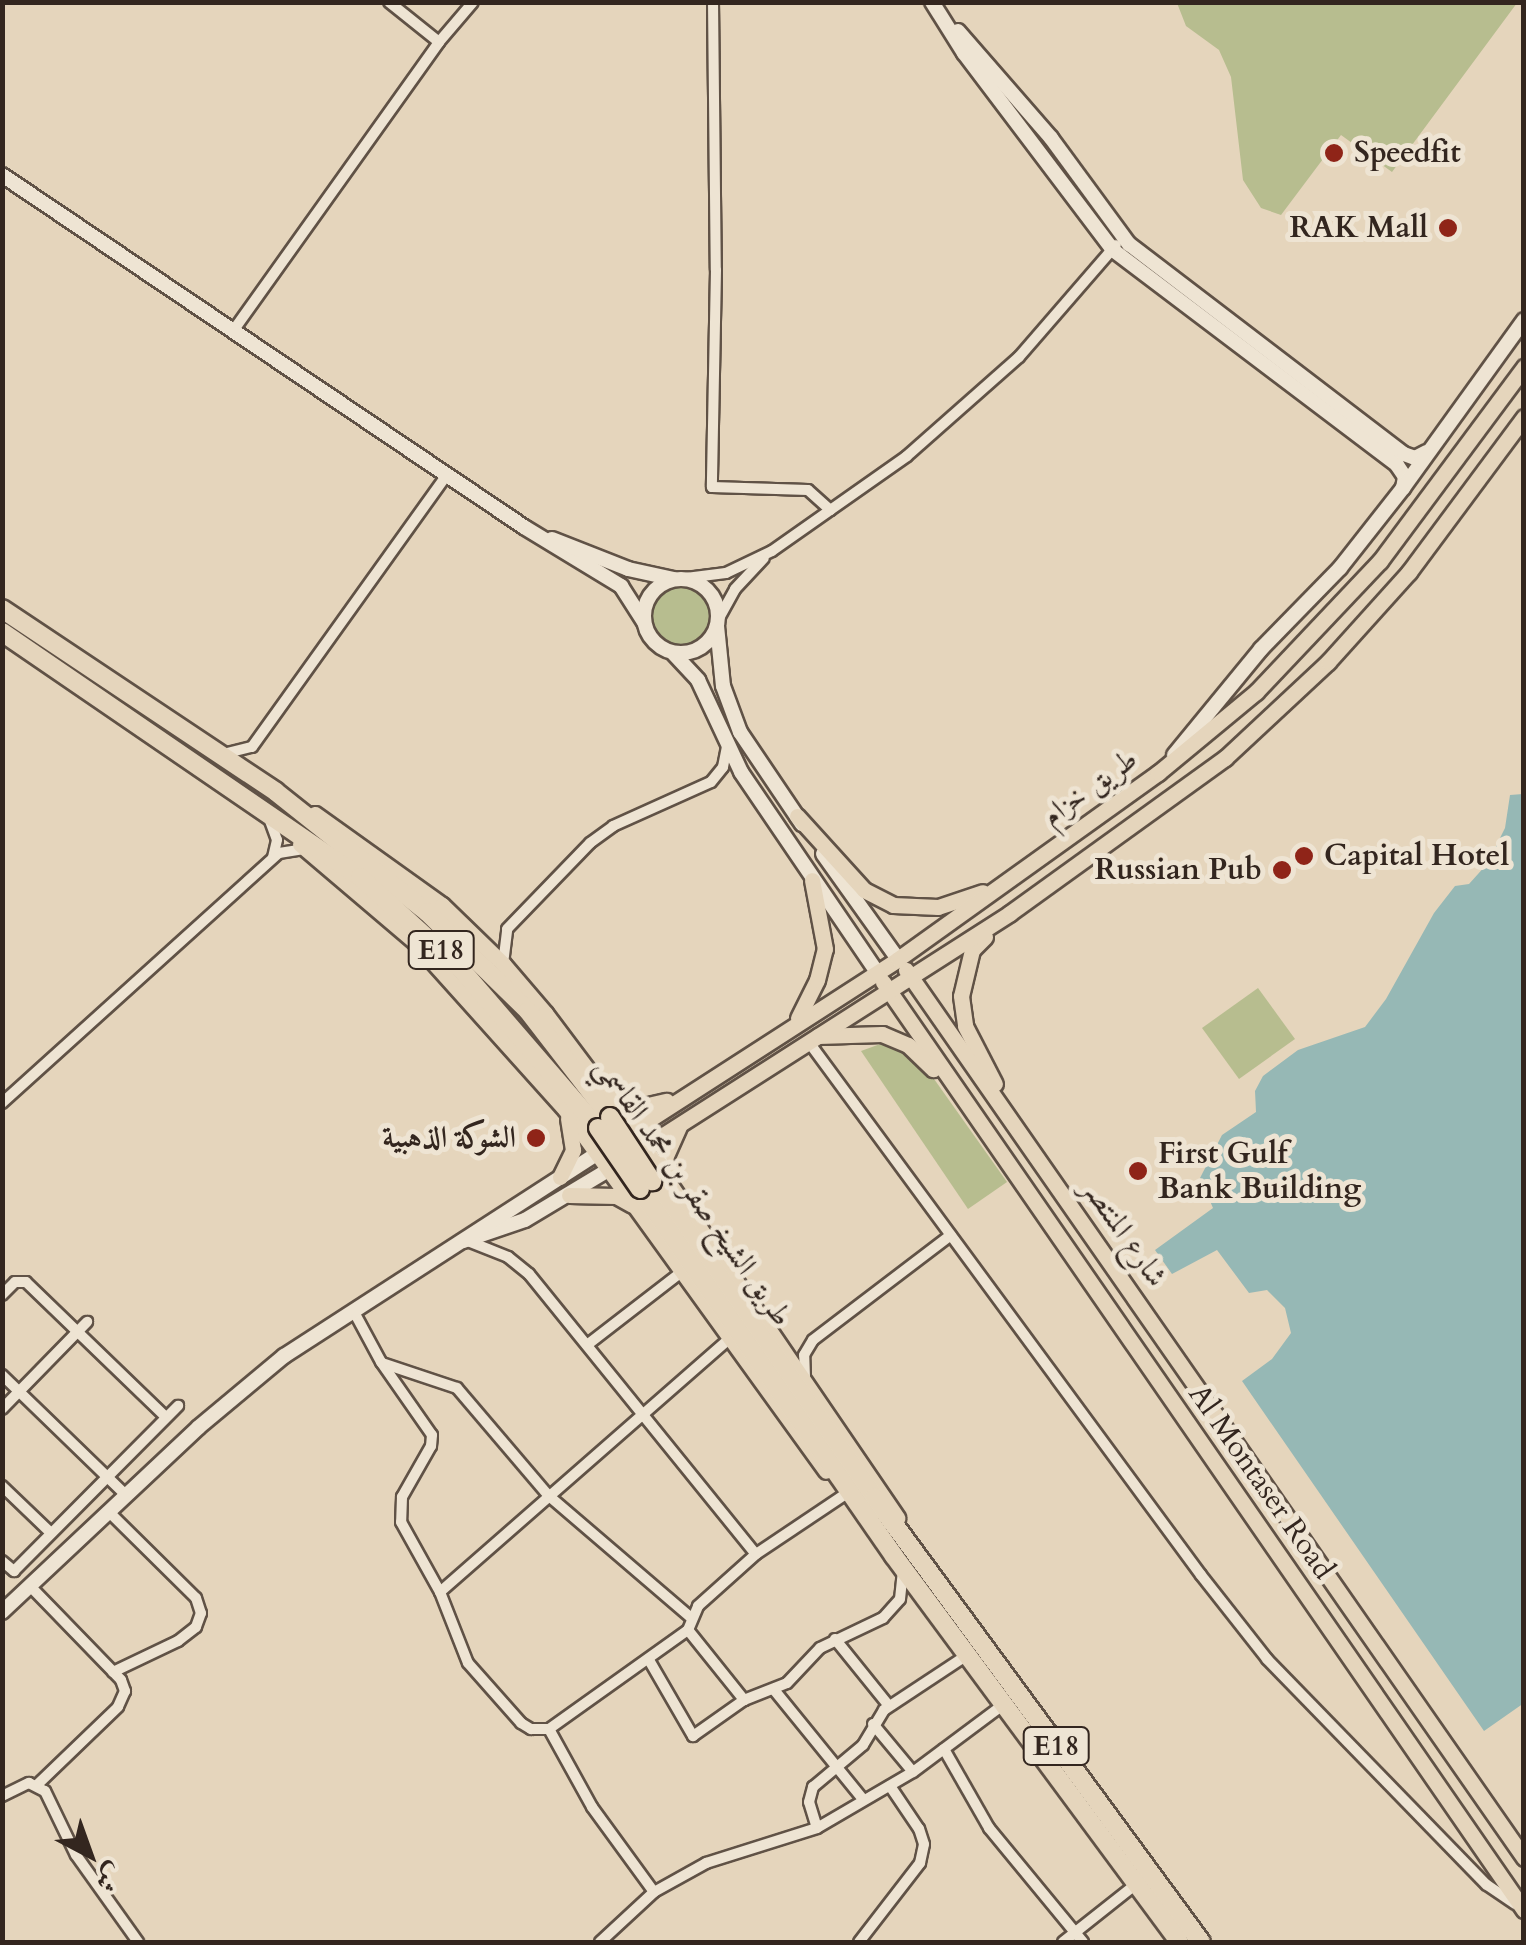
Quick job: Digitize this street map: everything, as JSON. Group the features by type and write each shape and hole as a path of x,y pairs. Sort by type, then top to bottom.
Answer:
{"highway":[{"name":"طريق الشيخ صقر بن محمد القاسمي","path":"2,609 276,792 427,912 500,980 604,1122 898,1561 1180,1942"},
{"name":"طريق الشيخ صقر بن محمد القاسمي","path":"2,632 360,877 413,924 604,1122"},
{"name":"طريق الشيخ صقر بن محمد القاسمي","path":"646,1185 1201,1942"}],"main road":[{"name":"طريق خزام","path":"598,1152 796,1021 898,959 1158,773 1256,692 1380,561 1524,367"},
{"name":"طريق خزام","path":"610,1169 1010,913 1220,762 1328,662 1409,572 1524,417"},
{"path":"1220,762 1212,741 1246,710 1256,692"},
{"path":"276,792 394,868 503,964 632,1129 879,1485 914,1548"},
{"path":"262,811 415,942 566,1109 728,1340 898,1561"},
{"path":"797,816 864,890 893,906 938,907 1001,886"},
{"path":"796,1021 817,980 825,949 812,880"},
{"path":"1010,913 972,950 961,996 965,1026 1019,1132"},
{"name":"شارع المنتصر","path":"898,959 1524,1858"},
{"path":"876,970 952,1087"},
{"path":"811,1039 882,1034 908,1045 952,1087"},
{"name":"Al Montaser Road","path":"952,1087 1523,1909"},
{"path":"606,1095 639,1107 684,1095"},
{"path":"560,1176 572,1150 566,1109"},
{"path":"672,1188 666,1173 668,1148 688,1118"},
{"path":"569,1195 616,1196 636,1208"}],"street":[{"path":"389,2 439,42"},
{"path":"233,331 439,42 473,2"},
{"path":"714,2 712,487 808,490 830,510"},
{"path":"934,5 1050,138 1121,236 1163,273 1404,454 1416,458 1426,452"},
{"path":"934,5 964,52 1114,250 1397,466 1404,476 1404,488"},
{"path":"2,176 524,527 621,586 654,642 673,652 698,680 727,746 812,880 876,970"},
{"path":"644,622 648,599 663,583 726,573 772,550 907,456 992,382 1114,250 1121,236"},
{"path":"1158,773 1260,649 1340,568 1404,488 1426,452 1524,320"},
{"path":"220,754 252,746 446,475"},
{"path":"524,527 628,568 708,589 715,599 718,623"},
{"path":"673,652 697,650 718,623 735,589 772,550"},
{"name":"شارع المنتصر","path":"718,623 723,686 740,732 898,959"},
{"path":"252,746 257,779"},
{"path":"503,964 501,946 507,929 602,833 711,782 723,767 727,746"},
{"path":"262,811 278,840 273,857"},
{"path":"2,1103 273,857 292,848 306,850"},
{"path":"470,932 490,935 507,929"},
{"path":"811,1039 1200,1575 1268,1659 1487,1885 1523,1909"},
{"path":"2,1612 245,1388 353,1310 598,1152"},
{"path":"463,1241 515,1225 610,1169"},
{"path":"806,1382 803,1364 813,1340 952,1236"},
{"path":"463,1241 523,1268 756,1554"},
{"path":"587,1345 680,1273"},
{"path":"2,1295 22,1280 166,1416"},
{"path":"353,1310 381,1362 432,1435 431,1446 400,1509 401,1522 440,1592 473,1671 526,1728 549,1729 649,1660 756,1554 844,1495"},
{"path":"2,1409 87,1322"},
{"path":"440,1592 728,1340"},
{"path":"381,1362 457,1388 549,1496 689,1623 744,1700"},
{"path":"2,1375 126,1496"},
{"path":"2,1561 14,1572 178,1406"},
{"path":"2,1486 51,1533"},
{"path":"109,1512 196,1598 201,1613 196,1627 178,1640 113,1672"},
{"path":"898,1561 900,1599"},
{"path":"30,1586 124,1685 122,1702 37,1785"},
{"path":"649,1660 693,1736 744,1700 774,1690 835,1639 874,1625 900,1599 926,1600"},
{"path":"835,1639 890,1706"},
{"path":"817,1828 810,1794 863,1745 873,1724 890,1706 967,1655"},
{"path":"774,1690 862,1798"},
{"path":"607,1939 654,1892 706,1862 817,1828 862,1798 913,1772 1003,1705"},
{"path":"873,1724 913,1772"},
{"path":"549,1729 592,1808 654,1892"},
{"path":"944,1748 989,1828 1079,1938"},
{"path":"2,1796 20,1784 37,1785 45,1791 76,1854 138,1942"},
{"path":"858,1942 920,1863 924,1844 919,1829 890,1786"},
{"path":"1062,1942 1079,1938 1135,1885"}],"green space":[{"path":"1177,2 1517,3 1392,172 1341,135 1281,215 1261,208 1243,180 1231,77 1219,50 1186,26"},
{"path":"681,586 702,595 711,616 702,637 681,646 660,637 651,616 660,595"},
{"path":"1258,988 1295,1039 1239,1079 1202,1028"},
{"path":"883,1043 904,1047 922,1062 1007,1182 968,1209 861,1051"}],"water":[{"path":"1523,794 1524,1703 1484,1731 1242,1381 1272,1359 1291,1333 1285,1308 1267,1290 1249,1293 1217,1250 1172,1274 1155,1250 1213,1208 1200,1178 1222,1135 1256,1112 1255,1091 1263,1076 1298,1050 1365,1027 1386,999 1434,913 1455,886 1469,884 1487,864 1505,828 1510,795"}],"place":[{"name":"Speedfit","path":"1334,153"},
{"name":"RAK Mall","path":"1448,228"},
{"name":"Capital Hotel","path":"1304,856"},
{"name":"Russian Pub","path":"1282,870"},
{"name":"الشوكة الذهبية","path":"536,1138"},
{"name":"First Gulf Bank Building","path":"1138,1171"}]}
